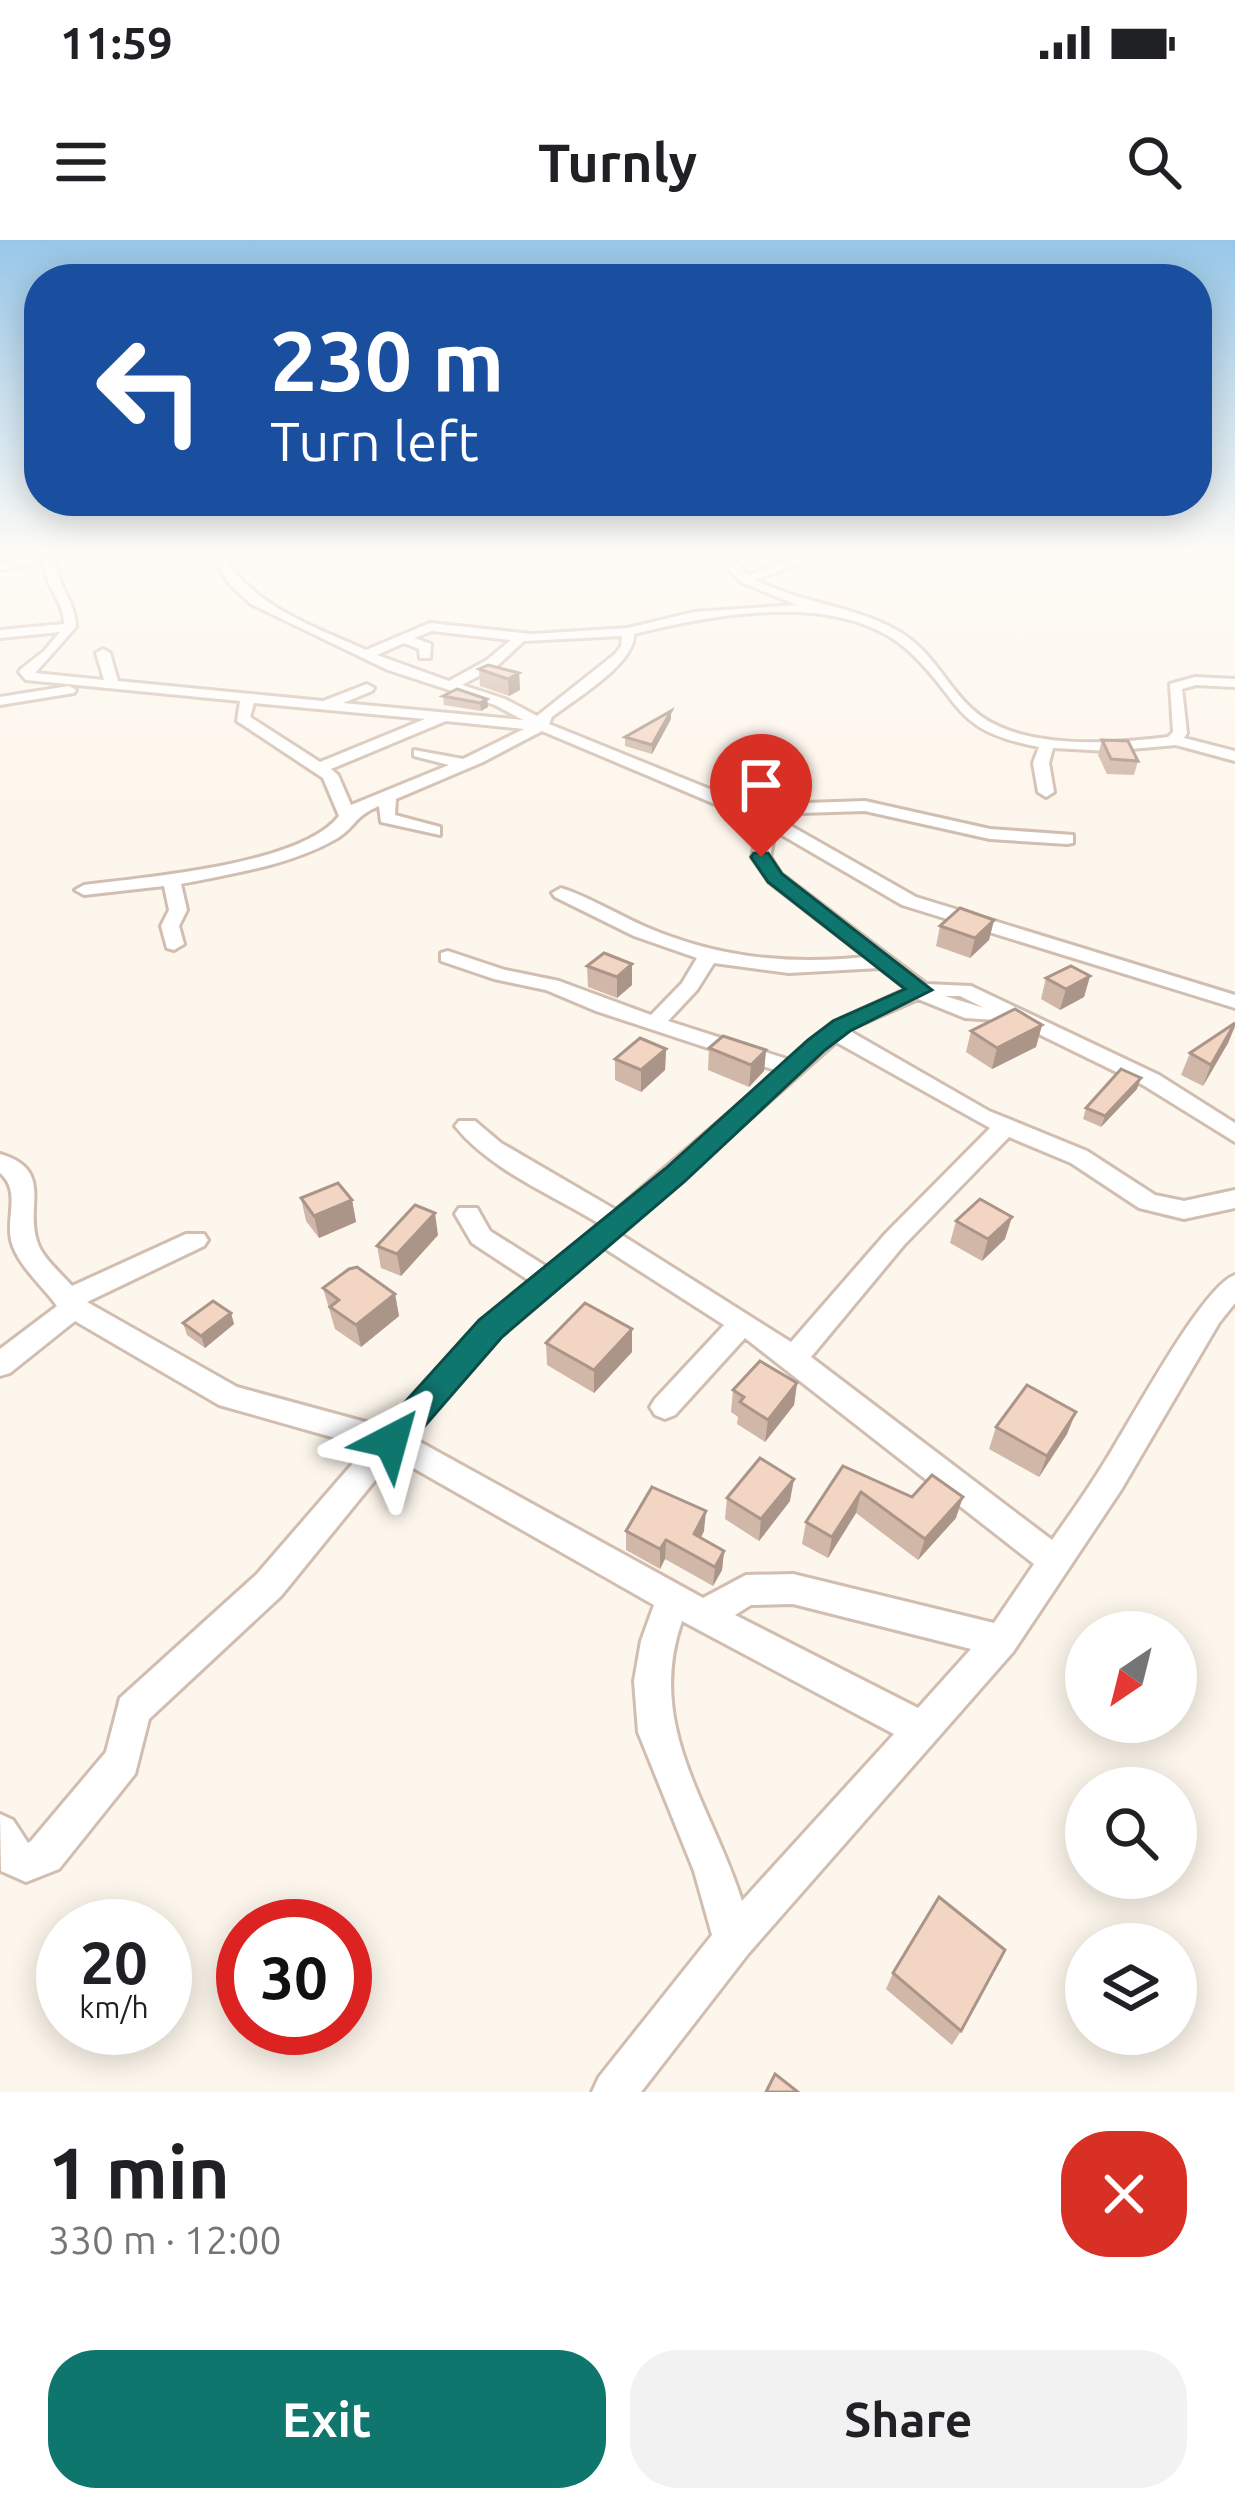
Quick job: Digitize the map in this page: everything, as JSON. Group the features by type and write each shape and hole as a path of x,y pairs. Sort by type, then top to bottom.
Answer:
{"street":[{"path":"61,637 26,672 31,677 110,687"},
{"path":"330,637 518,711 769,820 910,901 1235,1002"},
{"path":"507,637 543,637"},
{"path":"287,869 320,851 347,815 466,764 540,724 620,657 628,637"},
{"path":"899,637 924,656 975,722 1018,738 1152,744 1176,738 1235,740"},
{"path":"366,655 401,638 426,646 424,655"},
{"path":"450,686 490,664 519,639"},
{"path":"103,653 110,687 104,701 142,689 540,724"},
{"path":"2,675 41,659"},
{"path":"490,664 513,670"},
{"path":"1176,738 1175,687 1195,681 1235,683"},
{"path":"0,701 61,694 86,684"},
{"path":"327,704 367,688"},
{"path":"249,697 242,718 330,776 347,815"},
{"path":"518,711 541,699"},
{"path":"320,768 441,718"},
{"path":"1176,738 1235,756"},
{"path":"1046,792 1041,763 1048,742"},
{"path":"419,753 433,760 466,764"},
{"path":"388,796 387,818 434,830"},
{"path":"747,810 865,806 990,834 1067,839"},
{"path":"769,820 762,843 765,867 919,991"},
{"path":"84,890 255,863 334,834"},
{"path":"171,879 178,910 170,926 174,944"},
{"path":"560,893 652,938 707,957 779,968 879,962"},
{"path":"448,957 501,975 552,985 792,1068"},
{"path":"655,1023 690,986 707,957"},
{"path":"0,1833 15,1857 26,1863 45,1855 122,1761 134,1710 269,1585 490,1329 833,1032 919,991 964,990 1150,1080 1235,1134"},
{"path":"833,1032 936,1093 1066,1150 1164,1209 1235,1199"},
{"path":"467,1126 493,1149 793,1358 1056,1562"},
{"path":"793,1358 895,1239 1006,1126"},
{"path":"0,1162 18,1174 25,1196 22,1234 28,1252 70,1303 229,1397 391,1441 689,1607 924,1730"},
{"path":"468,1214 481,1237 548,1280"},
{"path":"0,1365 70,1303 195,1240"},
{"path":"614,2092 734,1940 1001,1641 1178,1373 1209,1316 1235,1286"},
{"path":"665,1407 743,1323"},
{"path":"734,1940 712,1871 656,1732 651,1681 658,1642 689,1607 746,1590 793,1589 1001,1641"}],"building":[{"path":"488,665 519,673 508,679 479,669"},
{"path":"457,689 487,699 480,703 443,696"},
{"path":"671,711 652,745 625,737"},
{"path":"1102,740 1128,741 1138,761 1111,759"},
{"path":"960,908 994,920 975,938 940,926"},
{"path":"604,953 632,964 617,977 587,966"},
{"path":"1071,966 1090,976 1066,989 1046,978"},
{"path":"1015,1009 1042,1025 997,1048 971,1031"},
{"path":"1235,1023 1211,1065 1190,1053"},
{"path":"723,1036 766,1050 751,1065 709,1048"},
{"path":"640,1038 666,1049 641,1070 615,1059"},
{"path":"1121,1069 1141,1078 1105,1116 1086,1108"},
{"path":"338,1183 352,1200 314,1216 301,1198"},
{"path":"980,1199 1012,1217 988,1239 956,1221"},
{"path":"415,1205 435,1213 397,1254 377,1246"},
{"path":"357,1267 395,1294 356,1325 330,1307 339,1300 323,1288"},
{"path":"213,1301 231,1313 201,1336 183,1323"},
{"path":"585,1303 632,1329 594,1370 546,1343"},
{"path":"760,1361 797,1383 768,1420 740,1402 744,1397 733,1390"},
{"path":"1027,1385 1076,1412 1047,1456 996,1427"},
{"path":"760,1458 794,1479 761,1519 727,1498"},
{"path":"843,1466 912,1497 932,1475 963,1497 925,1539 861,1492 832,1537 806,1522"},
{"path":"652,1487 706,1511 694,1534 724,1551 715,1567 666,1540 660,1549 626,1531"},
{"path":"939,1897 1005,1950 961,2031 893,1973"},
{"path":"775,2074 798,2092 766,2092"}],"route":[{"path":"391,1441 490,1329 674,1176 816,1045 841,1026 921,990 889,970 775,878 761,857"}]}
